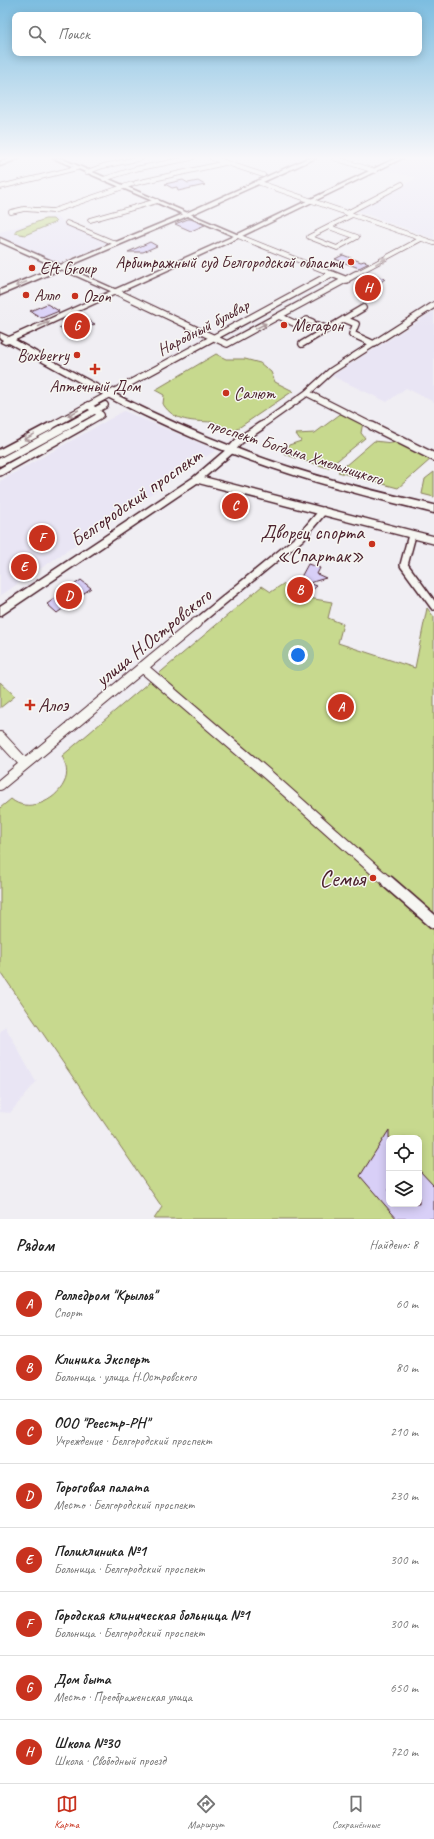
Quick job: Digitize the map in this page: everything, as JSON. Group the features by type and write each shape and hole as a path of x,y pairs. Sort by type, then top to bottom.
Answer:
{"main road":[{"path":"0,293 186,215"},
{"path":"0,344 117,292 283,215"},
{"name":"проспект Богдана Хмельницкого","path":"0,336 108,394 157,418 233,450 325,480 434,509"}],"street":[{"path":"90,220 108,215"},
{"path":"190,215 347,280"},
{"path":"329,227 357,237 337,248 308,237 329,227 348,215"},
{"path":"352,215 434,243"},
{"path":"67,223 116,244"},
{"name":"Народный бульвар","path":"212,337 227,344 421,239"},
{"path":"0,240 117,292 212,337"},
{"name":"Народный бульвар","path":"0,453 331,274"},
{"path":"233,450 245,436 307,393 331,371 434,305"},
{"path":"302,344 363,308"},
{"path":"279,316 298,325 307,320 312,322"},
{"path":"344,319 356,324 352,334 374,344"},
{"path":"318,325 327,329"},
{"path":"307,393 434,457"},
{"path":"0,472 101,415 88,405"},
{"path":"0,462 105,405"},
{"path":"0,466 93,416 94,411"},
{"name":"Белгородский проспект","path":"0,612 197,479 233,450"},
{"path":"197,479 434,540"},
{"name":"улица Н.Островского","path":"0,784 300,537 323,511"},
{"path":"412,535 404,566 434,606"},
{"path":"142,667 268,775 434,922"},
{"path":"0,737 25,764"}],"shaded area":[{"path":"368,215 434,215 434,239"},
{"path":"54,216 108,243 59,263 0,237 0,232"},
{"path":"434,311 434,402 406,388 387,402 332,376"},
{"path":"124,411 216,450 0,596 0,481"},
{"path":"5,1026 36,1082 10,1113 0,1112 0,1032"}],"green space":[{"path":"45,219 53,219 56,222 25,235 15,233 16,230"},
{"name":"Салют","path":"216,354 226,359 245,359 260,363 271,372 275,382 293,391 231,433 222,426 212,422 191,421 178,417 167,410 163,404 164,395 155,390"},
{"path":"343,412 363,422 361,433 365,438 328,468 284,454 289,445 301,441 296,434 315,433"},
{"path":"374,441 392,443 399,441 431,459 398,488 338,472"},
{"path":"434,472 434,497 422,494 425,479"},
{"path":"283,584 297,596 332,602 328,618 343,624 338,643 415,668 427,608 434,617 434,1219 154,1219 162,1207 0,971 0,808 11,799 25,805 40,803 47,800 60,790 66,780 67,773 62,756 262,586 271,592"},
{"path":"0,682 15,696 0,708"}],"building":[{"path":"188,219 205,225 191,231 175,224"},
{"path":"150,242 157,246 143,252 128,252"},
{"name":"Арбитражный суд Белгородской области","path":"343,255 361,262 364,261 369,263 359,268 335,259"},
{"path":"377,276 385,279 368,291 360,286"},
{"path":"47,304 59,311 42,318 30,311"},
{"path":"81,317 95,324 73,335 59,328"},
{"path":"308,564 320,568 317,574 326,578 309,583 317,586 304,597 290,586 301,577"},
{"path":"81,580 91,588 57,613 47,604"},
{"path":"389,1130 389,1135 386,1135 386,1206 360,1176"},
{"path":"422,1173 434,1186 434,1219 397,1219 387,1207 422,1207"}],"place":[{"name":"Арбитражный суд Белгородской области","path":"351,262"},
{"name":"Eft Group","path":"32,268"},
{"name":"Школа №30","path":"368,288"},
{"name":"Алло","path":"26,295"},
{"name":"Ozon","path":"75,296"},
{"name":"Мегафон","path":"284,325"},
{"name":"Дом быта","path":"77,326"},
{"name":"Boxberry","path":"77,355"},
{"name":"Аптечный Дом","path":"95,369"},
{"name":"Салют","path":"226,393"},
{"name":"ООО \"Реестр-РН\"","path":"235,506"},
{"name":"Городская клиническая больница №1","path":"42,538"},
{"name":"Дворец спорта «Спартак»","path":"372,544"},
{"name":"Поликлиника №1","path":"24,567"},
{"name":"Клиника Эксперт","path":"300,590"},
{"name":"Тороговая палата","path":"69,596"},
{"name":"Алоэ","path":"30,705"},
{"name":"Ролледром \"Крылья\"","path":"341,707"},
{"name":"Семья","path":"373,878"}]}
